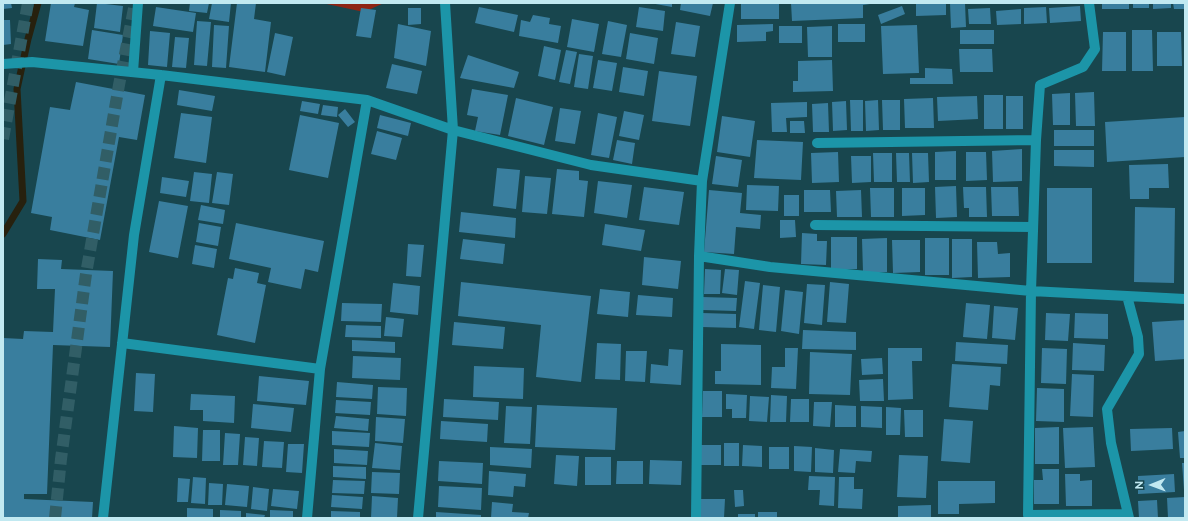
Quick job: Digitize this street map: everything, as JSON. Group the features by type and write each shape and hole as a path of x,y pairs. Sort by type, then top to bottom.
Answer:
{"street":[{"path":"133,72 138,3"},
{"path":"418,518 453,130 445,3"},
{"path":"696,518 699,256 702,181 730,3"},
{"path":"1089,3 1095,49 1083,67 1040,85 1036,140 1031,291 1028,515 1129,516 1111,443 1107,410 1139,354 1138,337 1127,296"},
{"path":"3,64 32,62 161,75 367,100 453,130 591,165 702,181"},
{"path":"103,518 134,235 161,75"},
{"path":"306,518 320,369 367,100"},
{"path":"817,143 1036,140"},
{"path":"815,225 1033,227"},
{"path":"699,256 770,267 1031,291 1185,299"},
{"path":"122,343 320,369"}],"shaded area":[{"path":"322,3 384,3 364,12"}],"building":[{"path":"3,3 11,3 12,8 3,9"},
{"path":"51,3 75,3 74,7 89,10 83,46 45,41"},
{"path":"97,3 123,6 120,32 94,28"},
{"path":"190,3 209,3 207,13 189,11"},
{"path":"212,3 231,3 229,22 209,19"},
{"path":"237,3 256,3 254,19 271,22 265,72 229,67"},
{"path":"650,3 672,3 672,7"},
{"path":"681,3 713,3 710,16 680,10"},
{"path":"741,3 779,3 779,19 741,19"},
{"path":"791,3 870,4 863,5 863,18 792,21"},
{"path":"916,3 946,3 946,15 916,16"},
{"path":"950,3 965,3 966,27 951,28"},
{"path":"1102,3 1129,3 1129,9 1102,9"},
{"path":"1133,3 1149,3 1149,8 1133,8"},
{"path":"1153,3 1171,3 1171,8 1153,9"},
{"path":"1173,3 1185,3 1185,9 1174,9"},
{"path":"902,6 905,14 881,24 878,15"},
{"path":"1080,6 1081,21 1050,23 1049,8"},
{"path":"156,7 196,13 193,32 153,26"},
{"path":"479,7 518,15 514,32 475,23"},
{"path":"639,7 665,11 663,31 636,27"},
{"path":"1046,7 1047,23 1024,24 1024,8"},
{"path":"361,8 376,10 371,38 356,36"},
{"path":"408,8 421,8 421,24 408,25"},
{"path":"990,8 991,24 969,24 968,9"},
{"path":"1021,9 1021,24 997,25 996,11"},
{"path":"533,15 550,18 549,24 561,26 558,43 519,36 521,20 530,22"},
{"path":"572,19 599,24 594,52 567,47"},
{"path":"3,20 10,20 11,44 3,45"},
{"path":"197,21 211,22 207,66 194,65"},
{"path":"608,21 627,25 621,57 602,54"},
{"path":"676,22 700,26 695,57 671,54"},
{"path":"398,24 431,31 426,66 394,58"},
{"path":"773,24 773,31 766,32 766,41 737,42 737,25"},
{"path":"838,24 865,24 865,42 838,42"},
{"path":"214,25 229,26 226,68 212,67"},
{"path":"917,25 919,73 883,74 881,26"},
{"path":"779,26 802,26 802,43 779,43"},
{"path":"832,26 832,57 808,57 807,27"},
{"path":"92,30 123,35 119,64 88,59"},
{"path":"960,30 994,30 994,44 960,44"},
{"path":"1132,30 1152,30 1153,71 1132,71"},
{"path":"150,31 170,33 167,67 148,65"},
{"path":"1103,32 1126,32 1126,71 1102,71"},
{"path":"1157,32 1181,32 1182,66 1157,66"},
{"path":"275,33 293,37 285,76 267,72"},
{"path":"630,33 658,38 654,64 626,59"},
{"path":"175,37 189,38 186,68 172,67"},
{"path":"544,46 561,50 555,80 538,76"},
{"path":"959,49 992,49 993,72 960,72"},
{"path":"566,50 577,52 570,84 559,82"},
{"path":"579,54 593,56 588,89 574,87"},
{"path":"468,55 519,72 514,88 460,78"},
{"path":"598,60 617,63 612,91 593,88"},
{"path":"832,60 833,91 793,92 793,81 798,81 798,61"},
{"path":"392,64 422,71 417,94 386,88"},
{"path":"623,67 648,71 644,96 619,92"},
{"path":"925,68 952,69 953,84 910,84 910,78 925,78"},
{"path":"659,71 697,76 690,126 652,121"},
{"path":"76,82 145,95 137,140 119,137 100,240 50,230 52,217 31,213 50,107 70,110"},
{"path":"472,89 508,95 500,135 475,131 478,117 467,115"},
{"path":"179,90 215,96 212,111 177,105"},
{"path":"1094,92 1095,126 1076,126 1075,93"},
{"path":"1070,93 1070,125 1053,125 1052,94"},
{"path":"984,95 1003,95 1003,129 984,129"},
{"path":"977,96 978,119 938,121 937,97"},
{"path":"1006,96 1023,96 1023,129 1006,129"},
{"path":"516,98 553,107 544,145 508,136"},
{"path":"933,98 934,128 905,128 904,99"},
{"path":"850,100 863,100 863,131 851,131"},
{"path":"878,100 879,130 866,131 865,101"},
{"path":"882,100 900,100 900,130 883,130"},
{"path":"302,101 320,104 318,114 300,111"},
{"path":"846,101 847,130 833,131 832,102"},
{"path":"807,102 807,117 786,118 787,132 772,132 771,103"},
{"path":"828,103 829,132 813,132 812,104"},
{"path":"323,105 338,107 337,117 321,115"},
{"path":"560,108 581,111 575,144 555,141"},
{"path":"345,109 355,122 348,127 338,115"},
{"path":"624,111 644,115 639,140 619,136"},
{"path":"181,113 212,117 206,163 174,158"},
{"path":"598,113 617,117 609,158 591,155"},
{"path":"300,115 339,123 328,178 289,170"},
{"path":"380,115 411,123 408,136 377,128"},
{"path":"722,116 755,121 750,157 717,152"},
{"path":"1185,117 1185,157 1107,162 1105,122"},
{"path":"790,121 804,121 805,133 790,133"},
{"path":"1054,130 1094,130 1094,146 1054,146"},
{"path":"377,131 402,138 396,160 371,154"},
{"path":"617,140 635,143 632,164 613,160"},
{"path":"757,140 803,142 801,180 754,178"},
{"path":"1022,149 1022,181 993,182 992,151"},
{"path":"1054,150 1094,150 1094,167 1054,166"},
{"path":"956,151 956,180 935,180 935,152"},
{"path":"838,152 839,182 812,183 811,153"},
{"path":"966,152 986,152 987,180 966,181"},
{"path":"873,153 892,153 892,182 874,182"},
{"path":"896,153 909,153 910,182 897,182"},
{"path":"912,153 928,153 929,182 913,183"},
{"path":"716,156 742,160 738,187 712,184"},
{"path":"851,156 871,156 871,182 852,183"},
{"path":"1168,164 1169,188 1149,188 1149,199 1130,199 1129,165"},
{"path":"497,168 520,170 516,209 493,206"},
{"path":"557,169 579,171 579,180 588,181 584,217 552,214"},
{"path":"194,172 212,174 209,203 190,201"},
{"path":"217,172 233,174 229,205 212,203"},
{"path":"525,176 551,178 547,214 522,212"},
{"path":"162,177 189,181 186,197 160,193"},
{"path":"598,181 632,185 627,218 594,213"},
{"path":"747,185 779,186 778,211 746,210"},
{"path":"956,186 957,217 936,218 935,187"},
{"path":"644,187 684,192 679,225 639,220"},
{"path":"963,187 986,187 987,217 969,217 969,208 964,208"},
{"path":"991,187 1018,187 1019,216 992,216"},
{"path":"870,188 894,188 894,217 871,217"},
{"path":"902,188 925,188 925,215 902,216"},
{"path":"1047,188 1092,188 1092,263 1047,263"},
{"path":"709,190 742,193 740,213 761,215 760,229 736,227 734,254 704,252"},
{"path":"804,190 830,190 831,212 804,212"},
{"path":"861,190 862,217 837,217 836,191"},
{"path":"784,195 799,195 799,216 784,216"},
{"path":"159,201 188,206 178,258 149,252"},
{"path":"201,205 225,210 223,224 198,220"},
{"path":"1135,207 1175,208 1174,283 1134,282"},
{"path":"461,212 516,218 515,238 459,232"},
{"path":"780,220 795,220 796,237 780,238"},
{"path":"199,223 221,227 218,246 196,242"},
{"path":"236,223 324,241 318,272 305,269 301,289 268,282 271,268 229,259"},
{"path":"605,224 645,230 641,251 602,245"},
{"path":"802,233 817,234 817,241 827,241 826,265 801,264"},
{"path":"831,237 857,237 857,269 831,269"},
{"path":"887,238 887,272 863,272 862,239"},
{"path":"925,238 949,238 949,275 925,275"},
{"path":"463,239 505,244 503,264 460,259"},
{"path":"952,239 972,239 972,277 952,278"},
{"path":"892,240 920,240 920,272 893,273"},
{"path":"977,242 997,242 998,254 1010,253 1010,277 978,278"},
{"path":"408,244 424,245 421,277 406,276"},
{"path":"195,245 217,249 214,268 192,264"},
{"path":"644,257 681,261 678,289 642,285"},
{"path":"38,259 62,260 61,269 113,271 110,347 53,345 47,494 24,494 24,499 93,502 92,518 3,518 3,338 23,339 24,331 53,332 55,289 37,289"},
{"path":"235,268 259,273 257,283 266,285 255,343 217,335 228,278 233,279"},
{"path":"705,269 721,270 720,294 704,294"},
{"path":"725,269 739,270 737,295 722,293"},
{"path":"745,281 760,283 754,329 739,327"},
{"path":"461,282 591,296 581,382 536,377 541,325 458,316"},
{"path":"830,282 849,284 846,323 827,322"},
{"path":"393,283 420,286 418,315 390,312"},
{"path":"807,284 825,285 822,325 804,323"},
{"path":"763,285 780,287 776,332 759,330"},
{"path":"600,289 630,292 628,317 597,314"},
{"path":"785,290 803,292 799,334 781,331"},
{"path":"638,295 673,298 672,317 636,315"},
{"path":"702,297 737,298 736,311 702,310"},
{"path":"342,303 382,304 381,322 341,321"},
{"path":"966,303 990,305 987,339 963,337"},
{"path":"994,306 1018,308 1015,340 992,338"},
{"path":"702,313 736,314 736,328 702,327"},
{"path":"1046,313 1070,314 1068,341 1045,340"},
{"path":"1075,313 1108,314 1108,339 1074,338"},
{"path":"386,317 404,319 402,337 384,336"},
{"path":"1185,320 1185,359 1155,361 1152,322"},
{"path":"454,322 505,327 503,349 452,345"},
{"path":"346,325 381,326 381,338 345,337"},
{"path":"803,330 856,332 856,350 802,349"},
{"path":"352,340 395,342 395,353 352,351"},
{"path":"956,342 1008,345 1007,364 955,361"},
{"path":"597,343 621,344 620,380 595,379"},
{"path":"1073,343 1105,345 1104,371 1072,370"},
{"path":"721,344 761,345 761,385 715,384 715,371 721,371"},
{"path":"785,348 798,348 796,389 771,388 772,367 785,367"},
{"path":"888,348 922,348 922,361 912,361 913,399 888,400"},
{"path":"1042,348 1067,349 1066,384 1041,383"},
{"path":"669,349 683,350 681,385 650,383 651,364 668,366"},
{"path":"626,351 647,351 645,382 625,381"},
{"path":"810,352 852,354 850,395 809,394"},
{"path":"353,356 401,358 400,380 352,378"},
{"path":"882,358 883,374 862,375 861,359"},
{"path":"952,364 1001,367 1000,386 990,385 988,410 949,407"},
{"path":"474,366 524,368 523,399 473,397"},
{"path":"136,373 155,374 153,412 134,411"},
{"path":"1072,374 1094,375 1093,417 1070,416"},
{"path":"259,376 309,381 306,405 257,401"},
{"path":"883,379 884,401 860,401 859,380"},
{"path":"337,382 373,385 372,399 336,397"},
{"path":"378,387 407,388 406,416 377,414"},
{"path":"1037,388 1064,389 1064,422 1036,421"},
{"path":"703,391 722,391 722,417 702,417"},
{"path":"191,394 235,396 234,423 203,421 203,410 190,410"},
{"path":"726,394 747,395 746,418 732,418 732,409 726,409"},
{"path":"771,395 787,396 786,422 770,422"},
{"path":"750,396 769,397 767,422 749,421"},
{"path":"444,399 499,402 498,420 443,417"},
{"path":"791,399 809,399 809,422 790,422"},
{"path":"336,400 371,402 370,415 335,413"},
{"path":"814,402 832,402 830,427 813,426"},
{"path":"253,404 294,408 291,432 251,428"},
{"path":"537,405 617,408 615,450 535,447"},
{"path":"835,405 856,406 856,427 835,427"},
{"path":"506,406 532,407 530,444 504,443"},
{"path":"861,406 882,407 882,428 861,427"},
{"path":"886,407 901,408 900,435 886,435"},
{"path":"904,410 923,410 923,437 905,437"},
{"path":"336,416 369,419 368,431 334,428"},
{"path":"376,417 405,419 403,443 375,441"},
{"path":"944,419 973,421 970,463 941,461"},
{"path":"441,421 488,424 487,442 440,439"},
{"path":"174,426 198,428 197,458 173,457"},
{"path":"1059,427 1059,464 1035,464 1035,428"},
{"path":"1093,427 1095,467 1065,468 1063,428"},
{"path":"1172,428 1173,449 1131,451 1130,429"},
{"path":"203,430 220,430 220,461 202,461"},
{"path":"332,431 370,433 369,447 332,445"},
{"path":"1185,431 1185,458 1180,458 1178,432"},
{"path":"225,433 240,434 238,465 223,465"},
{"path":"245,437 259,438 257,466 243,465"},
{"path":"264,441 284,442 282,468 262,467"},
{"path":"375,443 402,446 400,470 372,468"},
{"path":"724,443 739,443 739,466 724,466"},
{"path":"288,444 304,444 302,473 286,472"},
{"path":"701,445 721,445 721,465 701,465"},
{"path":"743,445 762,446 762,467 742,466"},
{"path":"794,446 812,447 811,472 794,471"},
{"path":"490,447 532,449 531,468 490,465"},
{"path":"769,447 789,447 789,469 769,469"},
{"path":"815,448 834,450 833,473 815,472"},
{"path":"334,449 368,451 367,465 334,463"},
{"path":"840,449 872,451 871,462 856,461 855,473 838,472"},
{"path":"556,455 579,456 577,486 554,484"},
{"path":"899,455 928,456 926,498 897,497"},
{"path":"585,457 611,457 611,485 585,485"},
{"path":"650,460 682,461 681,485 649,484"},
{"path":"439,461 483,463 482,484 438,481"},
{"path":"617,461 643,461 643,484 616,484"},
{"path":"1182,463 1185,463 1185,490 1184,490"},
{"path":"333,466 366,467 366,479 333,477"},
{"path":"1042,469 1059,469 1059,504 1034,504 1034,480 1043,480"},
{"path":"489,471 526,474 525,487 514,486 513,497 488,495"},
{"path":"372,472 400,473 399,494 371,493"},
{"path":"1065,474 1080,474 1080,481 1092,480 1092,506 1066,506"},
{"path":"1174,474 1175,492 1138,494 1138,476"},
{"path":"809,476 835,477 834,506 819,505 820,490 808,490"},
{"path":"193,477 206,478 205,504 191,503"},
{"path":"839,477 854,477 854,489 863,489 862,509 838,508"},
{"path":"178,478 190,479 188,502 177,502"},
{"path":"333,480 365,481 364,494 332,493"},
{"path":"938,481 995,481 995,503 959,504 959,514 938,514"},
{"path":"209,483 223,484 222,505 208,505"},
{"path":"227,484 249,486 247,507 225,505"},
{"path":"439,486 482,488 481,510 438,507"},
{"path":"253,487 269,489 267,511 251,509"},
{"path":"273,489 299,491 297,509 271,506"},
{"path":"734,490 743,490 744,506 735,507"},
{"path":"332,495 363,497 362,509 331,507"},
{"path":"372,496 398,498 397,518 371,518"},
{"path":"1185,497 1185,518 1168,518 1167,498"},
{"path":"701,499 725,499 724,518 701,518"},
{"path":"1157,500 1158,518 1139,518 1138,501"},
{"path":"492,502 513,504 512,512 529,513 528,518 491,518"},
{"path":"931,505 931,518 898,518 898,506"},
{"path":"187,508 213,509 213,518 187,518"},
{"path":"220,510 241,511 241,518 220,518"},
{"path":"270,510 293,511 293,518 270,518"},
{"path":"331,511 360,512 360,518 331,518"},
{"path":"436,512 481,515 481,518 436,518"},
{"path":"758,512 777,512 777,518 758,518"},
{"path":"246,513 265,515 264,518 246,518"},
{"path":"738,514 755,514 755,518 738,518"}],"waterway":[{"path":"3,234 23,201 17,89 38,3"}],"tunnel":[{"path":"3,139 28,3"},
{"path":"55,518 61,459 86,274 135,3"}]}
